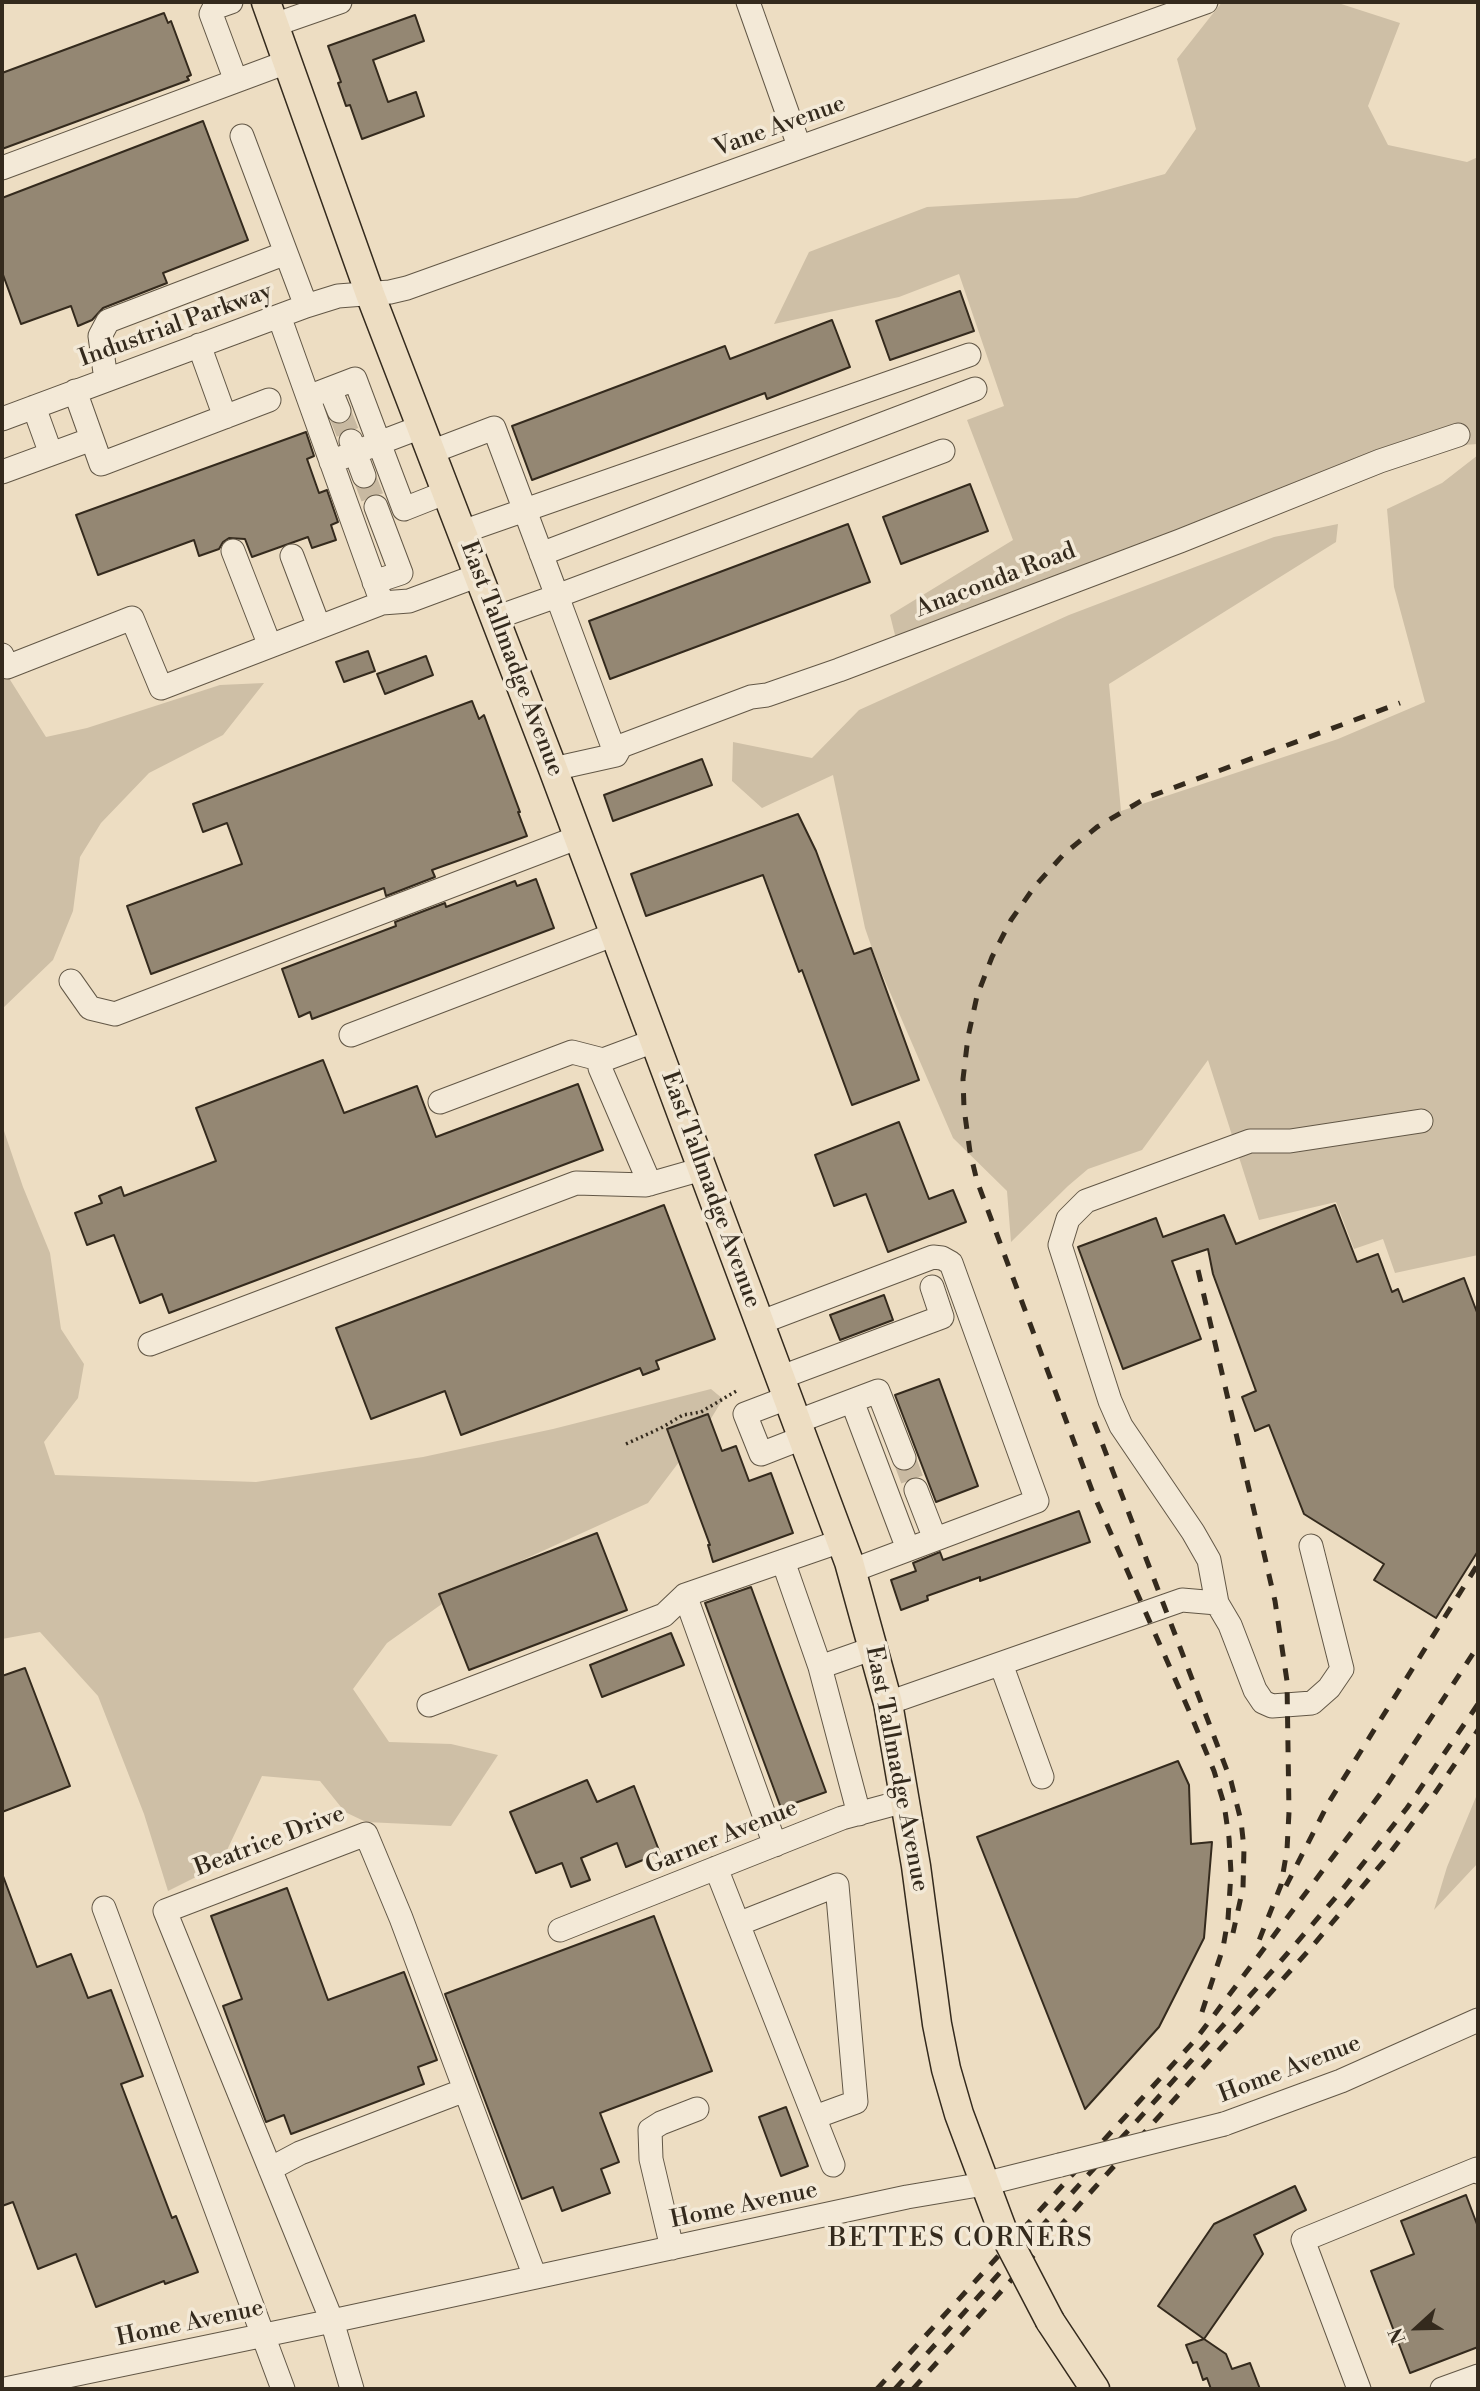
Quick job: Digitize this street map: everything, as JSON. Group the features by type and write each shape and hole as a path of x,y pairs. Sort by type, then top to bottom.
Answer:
{"main road":[{"name":"East Tallmadge Avenue","path":"270,14 370,294 579,837 841,1541 874,1648 887,1703 905,1801 937,2024 959,2114 1002,2229 1050,2321 1095,2389"}],"street":[{"path":"230,2 214,8 211,14 236,81"},
{"path":"270,14 340,2"},
{"path":"748,2 799,146"},
{"name":"Vane Avenue","path":"370,294 407,288 1206,2"},
{"path":"2,168 287,62"},
{"path":"242,136 306,306"},
{"path":"106,380 100,336 108,321 286,253"},
{"name":"Industrial Parkway","path":"2,419 306,306 338,296 370,294"},
{"path":"279,316 378,593"},
{"path":"199,345 225,417"},
{"path":"462,531 969,355"},
{"path":"308,397 355,379 404,509"},
{"path":"330,388 339,411"},
{"path":"541,554 975,389"},
{"path":"75,391 100,464 269,400"},
{"path":"34,407 51,454"},
{"path":"331,463 353,447 494,428 615,755"},
{"name":"Anaconda Road","path":"553,769 615,755 621,746 634,741 751,697 767,695 839,670 1180,541 1380,461 1458,435"},
{"path":"2,472 92,439"},
{"path":"353,447 364,476"},
{"path":"495,618 943,451"},
{"path":"355,528 378,513 404,509 447,492"},
{"path":"2,654 7,667 132,618 161,688 319,627 378,593 401,573 378,513"},
{"path":"233,551 270,646"},
{"path":"292,556 319,627"},
{"path":"378,593 409,601 479,575"},
{"path":"71,981 90,1008 115,1014 579,837"},
{"path":"351,1035 615,934"},
{"path":"439,1102 572,1052 603,1060 654,1041"},
{"path":"603,1060 600,1068 650,1184"},
{"path":"1311,1546 1342,1669 1329,1688 1312,1703 1272,1706 1263,1702 1255,1690 1230,1625 1217,1603 1209,1560 1121,1426 1110,1401 1060,1245 1068,1219 1086,1201 1250,1141 1290,1141 1421,1121"},
{"path":"150,1344 576,1182 650,1184 702,1169"},
{"path":"759,1323 933,1257 951,1263 1037,1501 851,1571"},
{"path":"791,1409 942,1318 932,1287"},
{"path":"791,1409 852,1401 878,1391 904,1458"},
{"path":"852,1401 908,1549"},
{"path":"916,1490 935,1539"},
{"path":"429,1704 663,1615 685,1595 841,1541"},
{"path":"783,1561 820,1667 859,1814"},
{"path":"685,1595 775,1844"},
{"path":"887,1703 1182,1600 1217,1603"},
{"path":"820,1667 874,1648"},
{"path":"1001,1664 1042,1777"},
{"name":"Garner Avenue","path":"559,1930 775,1844 859,1814 905,1801"},
{"name":"Beatrice Drive","path":"352,2389 332,2321 165,1911 366,1834 401,1918 535,2277"},
{"path":"716,1868 833,2165"},
{"path":"738,1924 837,1885 856,2102 814,2117"},
{"path":"104,1908 283,2389"},
{"name":"Home Avenue","path":"5,2389 54,2384 265,2335 907,2197 984,2184 1166,2140 1224,2124 1341,2081 1478,2020"},
{"path":"270,2169 300,2152 465,2090"},
{"path":"672,2248 651,2159 650,2130 696,2109"},
{"path":"1359,2389 1303,2240 1477,2169 1478,2172"},
{"path":"1442,2389 1478,2376"}],"path":[{"path":"626,1444 683,1415 701,1412 738,1391"}],"shaded area":[{"path":"1222,2 1335,2 1400,23 1368,106 1388,145 1467,162 1478,157 1478,444 1388,450 896,639 890,615 1013,540 967,420 1004,406 959,274 899,297 774,324 809,252 927,207 1077,198 1165,174 1196,129 1177,59"},
{"path":"1478,455 1478,1255 1395,1273 1383,1239 1354,1249 1336,1202 1259,1220 1208,1060 1142,1150 1088,1169 1011,1242 1007,1191 953,1138 876,960 865,928 833,775 762,808 732,781 733,742 812,758 859,710 1069,615 1274,537 1338,524 1336,542 1109,684 1121,811 1338,739 1425,702 1394,587 1387,509 1442,483"},
{"path":"2,667 46,737 87,728 220,685 264,683 223,735 149,773 101,823 80,857 73,911 53,960 2,1009"},
{"path":"2,1125 23,1187 50,1253 61,1329 84,1364 78,1398 44,1442 55,1475 256,1482 423,1457 553,1429 711,1389 723,1399 707,1425 648,1503 470,1584 387,1643 353,1689 389,1742 451,1744 498,1755 451,1826 366,1822 345,1812 320,1781 262,1776 220,1865 168,1891 144,1814 98,1696 40,1632 2,1639"},
{"path":"1478,1792 1478,1863 1434,1910 1447,1867"}],"building":[{"path":"164,13 168,23 171,21 191,75 187,77 189,80 2,149 2,73"},
{"path":"415,15 424,41 373,60 388,102 416,92 424,116 362,139 350,105 346,106 338,83 341,82 328,46"},
{"path":"203,121 248,240 163,273 167,283 103,308 92,320 78,326 71,306 21,324 2,272 2,198"},
{"path":"960,291 974,331 890,360 876,321"},
{"path":"832,320 850,367 767,399 765,393 532,480 512,426 725,346 730,359"},
{"path":"306,432 314,456 307,459 319,493 327,490 338,522 331,525 336,540 312,548 308,537 252,557 245,539 229,538 219,549 199,556 194,540 98,575 76,515"},
{"path":"970,484 988,531 901,564 883,517"},
{"path":"848,524 870,582 610,679 589,621"},
{"path":"368,651 375,671 344,682 336,662"},
{"path":"426,656 433,675 385,694 377,674"},
{"path":"472,701 479,719 484,715 527,836 432,870 435,877 386,896 384,888 151,974 127,906 242,864 227,823 203,832 193,804"},
{"path":"702,759 712,785 613,821 604,795"},
{"path":"798,814 816,851 854,954 871,948 919,1080 852,1105 763,875 646,916 631,874"},
{"path":"536,879 554,928 312,1019 310,1012 299,1017 282,969 396,926 395,922 445,903 446,907 515,881 517,886"},
{"path":"323,1060 344,1113 417,1086 436,1137 578,1084 603,1150 169,1313 162,1294 140,1303 114,1235 87,1245 75,1213 102,1203 99,1196 121,1187 124,1196 216,1161 196,1108"},
{"path":"899,1122 929,1199 953,1190 966,1222 888,1252 866,1194 834,1206 815,1155"},
{"path":"664,1205 715,1339 656,1361 659,1369 643,1375 640,1368 461,1435 445,1391 371,1419 336,1328"},
{"path":"1335,1205 1357,1262 1378,1254 1392,1292 1398,1289 1403,1302 1464,1278 1478,1315 1478,1551 1436,1618 1374,1580 1384,1564 1304,1514 1269,1425 1255,1431 1242,1397 1256,1391 1213,1274 1208,1249 1172,1261 1201,1339 1123,1369 1078,1247 1156,1218 1163,1237 1224,1215 1236,1244"},
{"path":"884,1295 893,1320 840,1340 830,1315"},
{"path":"939,1379 978,1486 936,1502 895,1395"},
{"path":"708,1414 722,1451 736,1446 749,1481 771,1473 793,1533 713,1562 710,1545 667,1429"},
{"path":"1079,1511 1090,1542 980,1581 980,1577 927,1596 928,1600 901,1610 891,1580 916,1571 913,1563 940,1552 943,1560"},
{"path":"597,1533 627,1610 469,1670 439,1594"},
{"path":"751,1587 826,1792 781,1808 705,1603"},
{"path":"671,1633 684,1665 602,1697 590,1665"},
{"path":"25,1668 70,1786 2,1812 2,1676"},
{"path":"1178,1761 1189,1785 1191,1844 1212,1842 1204,1938 1159,2027 1085,2109 977,1837"},
{"path":"587,1780 597,1802 634,1786 660,1853 626,1867 617,1843 581,1858 590,1880 571,1887 562,1863 536,1873 510,1812"},
{"path":"3,1876 37,1967 71,1954 88,1998 111,1990 143,2076 121,2084 172,2218 176,2216 198,2272 165,2284 164,2281 96,2307 76,2254 38,2269 13,2202 2,2206"},
{"path":"287,1888 328,2000 404,1972 437,2060 418,2067 424,2084 291,2134 284,2115 266,2122 223,2006 242,1999 211,1916"},
{"path":"654,1916 712,2071 600,2113 619,2162 601,2169 610,2193 562,2211 553,2187 522,2199 445,1994"},
{"path":"786,2107 808,2166 781,2176 759,2117"},
{"path":"1295,2186 1306,2210 1254,2235 1263,2254 1204,2339 1158,2306 1214,2224"},
{"path":"1466,2195 1478,2227 1478,2347 1410,2373 1371,2271 1414,2254 1401,2221"},
{"path":"1204,2339 1226,2354 1232,2369 1250,2363 1260,2389 1211,2389 1207,2378 1203,2380 1197,2362 1193,2363 1186,2345"}],"tunnel":[{"path":"339,411 351,441"},
{"path":"364,476 376,507"},
{"path":"904,1458 916,1490"}],"railway":[{"path":"1202,2012 1223,1948 1228,1919 1231,1873 1224,1804 1214,1771 1190,1713 1093,1493 977,1181 964,1108 963,1079 968,1037 977,996 992,957 1011,920 1035,886 1064,854 1097,827 1146,798 1400,703"},
{"path":"1198,1270 1275,1601 1287,1681 1287,1850 1281,1885 1256,1948"},
{"path":"1094,1422 1231,1781 1241,1821 1244,1848 1243,1888 1233,1933"},
{"path":"1286,1886 1329,1802 1478,1564"},
{"path":"877,2389 1196,2039 1387,1785 1478,1646"},
{"path":"895,2389 1342,1890 1407,1808 1478,1704"},
{"path":"913,2389 1310,1949 1384,1861 1478,1730"}],"district":[{"name":"BETTES CORNERS","path":"961,2240"}]}
